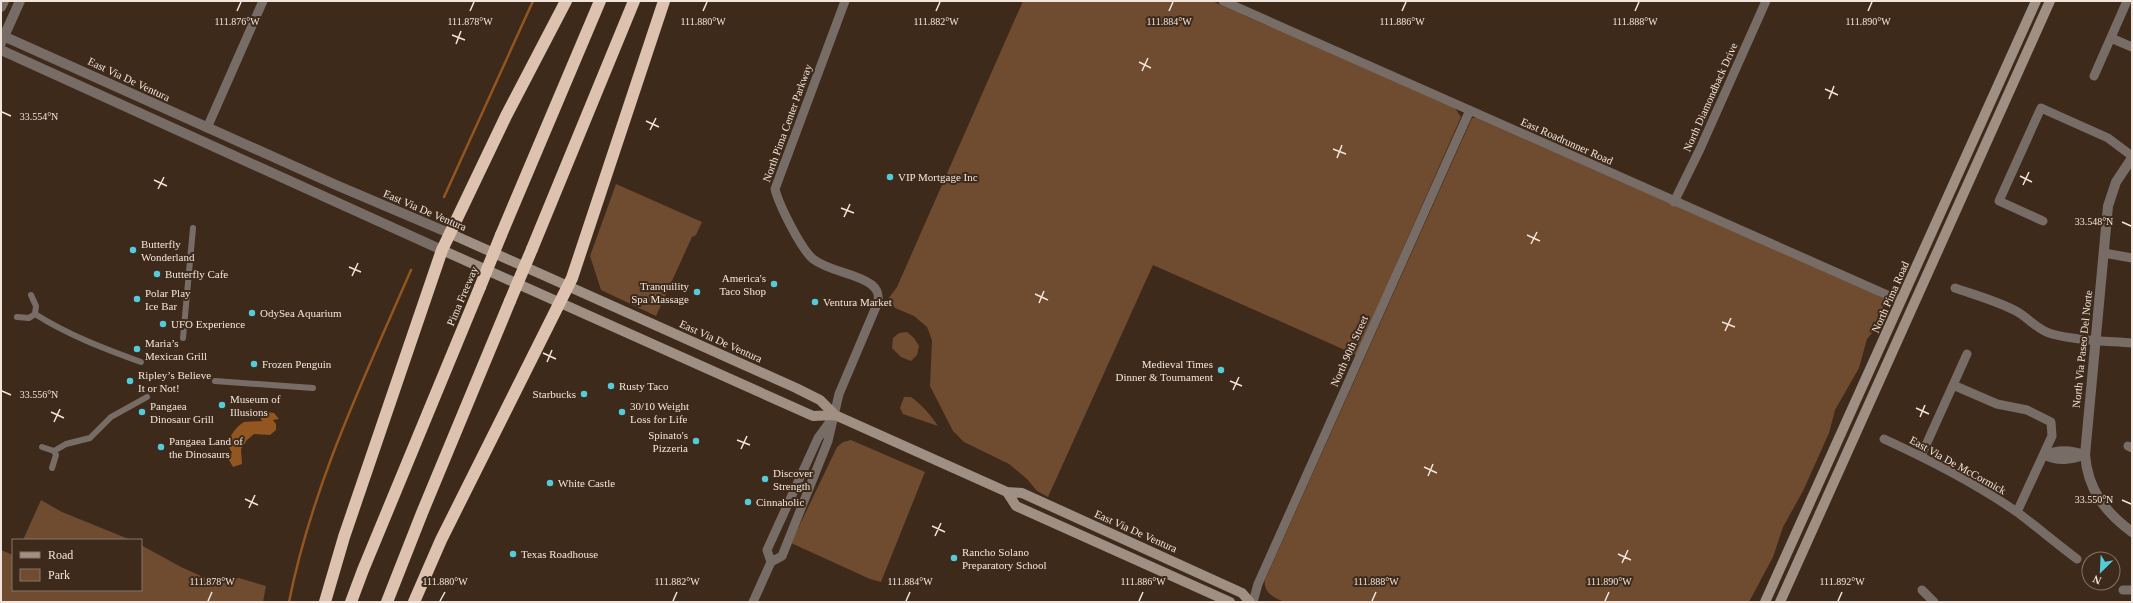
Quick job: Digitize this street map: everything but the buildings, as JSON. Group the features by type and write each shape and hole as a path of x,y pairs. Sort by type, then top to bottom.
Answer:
{"highway":[{"path":"325,602 344,537 442,250 506,116 566,1"},
{"name":"Pima Freeway","path":"351,602 362,570 600,1"},
{"path":"387,602 422,513 634,1"},
{"path":"414,602 441,540 569,287 664,1"}],"main road":[{"name":"North Pima Road","path":"1765,602 2036,1"},
{"path":"1780,602 2050,1"},
{"name":"East Via De Ventura","path":"449,233 796,388 820,400 835,415 1007,492 1022,493 1146,548 1242,593 1251,602"},
{"name":"East Via De Ventura","path":"442,250 813,416 835,415"},
{"name":"East Via De Ventura","path":"1007,492 1016,506 1230,602"}],"street":[{"path":"1,7 4,1"},
{"path":"2,38 20,1"},
{"path":"207,128 264,1"},
{"name":"North Pima Center Parkway","path":"753,602 771,562 782,556 828,441 839,394 877,307 879,295 869,283 826,266 813,259 803,248 776,196 775,189 845,1"},
{"name":"East Roadrunner Road","path":"1223,1 1674,202 1902,301"},
{"name":"North Diamondback Drive","path":"1674,202 1704,142 1766,1"},
{"path":"2094,76 2127,1"},
{"name":"East Via De Ventura","path":"2,38 449,233"},
{"path":"2111,38 2132,47"},
{"name":"East Via De Ventura","path":"1,50 442,250"},
{"path":"2043,221 1999,201 2041,108 2108,138 2132,157"},
{"name":"North 90th Street","path":"1251,602 1470,110"},
{"name":"North Via Paseo Del Norte","path":"2132,157 2116,182 2108,206 2094,341 2085,455 2088,475 2100,501 2112,517 2132,532"},
{"path":"183,338 193,228"},
{"path":"2104,253 2132,258"},
{"path":"1955,288 2007,307 2042,330 2053,334 2094,341 2132,343"},
{"path":"17,317 29,318 35,314 36,306 31,295"},
{"path":"35,314 51,324 99,346 141,362"},
{"path":"1921,456 1967,354"},
{"path":"215,381 312,388"},
{"path":"1953,385 1997,404 2027,410 2051,422 2052,436 2017,512"},
{"path":"54,452 66,444 90,438 111,417 147,397"},
{"name":"North Pima Center Parkway","path":"771,562 767,550 818,438 835,415"},
{"name":"East Via De McCormick","path":"1884,439 1921,456 1974,485 2017,512 2077,559"},
{"path":"42,447 54,452"},
{"path":"2044,455 2055,450 2074,450 2085,455"},
{"path":"52,468 56,460 54,452"},
{"path":"1922,590 1934,602"}],"green space":[{"path":"1023,1 1212,1 1455,108 1461,117 1356,355 1153,265 1048,497 1037,491 1027,479 1009,464 964,442 953,431 930,386 932,340 927,327 914,316 895,308 888,299 897,287"},
{"path":"1472,118 1476,118 1885,298 1886,303 1879,313 1873,332 1867,339 1859,368 1835,410 1829,433 1803,491 1783,527 1773,557 1749,602 1286,602 1274,597 1268,592 1265,585 1265,580"},
{"path":"616,184 702,222 696,235 692,237 656,316 601,290 590,256"},
{"path":"907,332 914,338 919,346 917,355 911,361 901,357 892,348 893,338 899,333"},
{"path":"904,397 911,397 919,403 938,426 903,414 900,408"},
{"path":"851,440 925,472 881,582 870,579 791,543 837,447 843,442"},
{"path":"41,500 62,512 129,539 23,539"},
{"path":"142,546 181,567 210,580 239,578 266,586 263,602 1,602 1,550 12,555 12,591 142,591"}],"shaded area":[{"path":"266,412 274,413 279,419 273,420 276,424 276,430 270,435 254,434 247,440 241,449 242,464 233,467 229,460 232,452 229,440 234,431 244,422 263,421 261,420 261,416"}],"waterway":[{"path":"444,197 533,1"},
{"path":"289,602 311,516 325,474 358,392 411,270"}],"place":[{"name":"VIP Mortgage Inc","path":"890,177"},
{"name":"Butterfly Wonderland","path":"133,250"},
{"name":"Butterfly Cafe","path":"157,274"},
{"name":"America's Taco Shop","path":"774,284"},
{"name":"Tranquility Spa Massage","path":"697,292"},
{"name":"Polar Play Ice Bar","path":"137,299"},
{"name":"Ventura Market","path":"815,302"},
{"name":"OdySea Aquarium","path":"252,313"},
{"name":"UFO Experience","path":"163,324"},
{"name":"Maria’s Mexican Grill","path":"137,349"},
{"name":"Frozen Penguin","path":"254,364"},
{"name":"Medieval Times Dinner & Tournament","path":"1221,370"},
{"name":"Ripley’s Believe It or Not!","path":"130,381"},
{"name":"Rusty Taco","path":"611,386"},
{"name":"Starbucks","path":"584,394"},
{"name":"Museum of Illusions","path":"222,405"},
{"name":"Pangaea Dinosaur Grill","path":"142,412"},
{"name":"30/10 Weight Loss for Life","path":"622,412"},
{"name":"Spinato's Pizzeria","path":"696,441"},
{"name":"Pangaea Land of the Dinosaurs","path":"161,447"},
{"name":"Discover Strength","path":"765,479"},
{"name":"White Castle","path":"550,483"},
{"name":"Cinnaholic","path":"748,502"},
{"name":"Texas Roadhouse","path":"513,554"},
{"name":"Rancho Solano Preparatory School","path":"954,558"}]}
